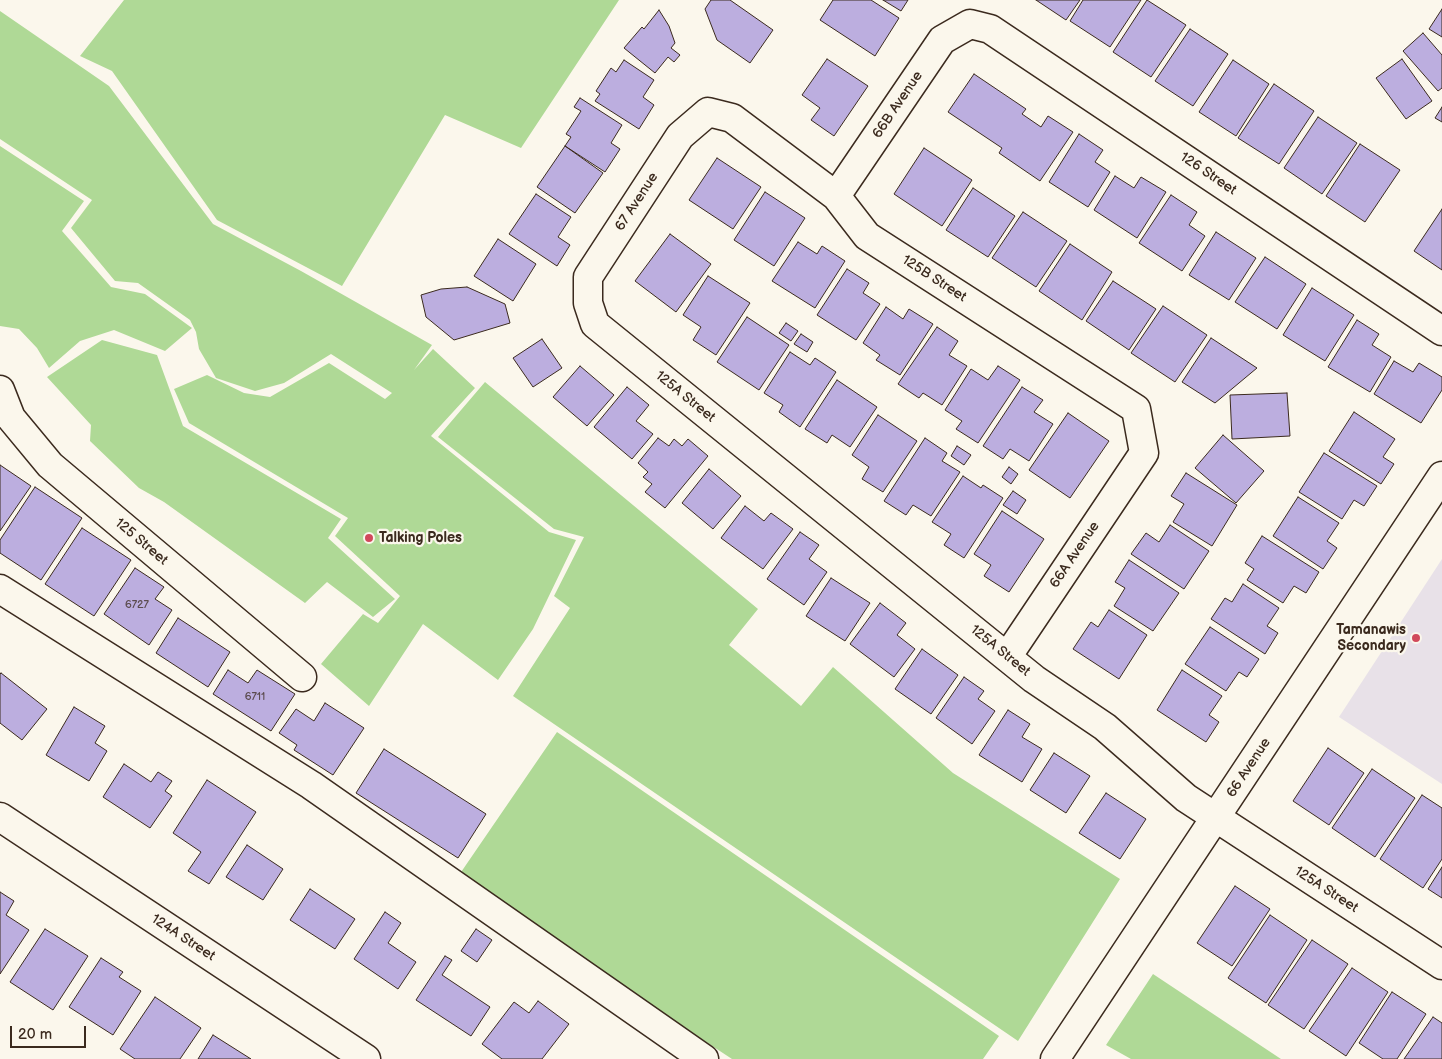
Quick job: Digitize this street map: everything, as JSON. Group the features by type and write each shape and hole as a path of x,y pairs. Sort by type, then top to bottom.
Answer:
{"street":[{"name":"66B Avenue","path":"836,196 942,40 970,24"},
{"name":"126 Street","path":"970,24 990,29 1442,331"},
{"name":"125B Street","path":"708,112 732,118 836,196 868,236 1136,409 1144,452"},
{"name":"67 Avenue","path":"588,303 588,277 680,136 708,112"},
{"name":"125A Street","path":"588,303 594,324 1034,679 1105,727 1186,798 1442,965"},
{"name":"125 Street","path":"0,390 10,418 50,465 302,677"},
{"name":"66A Avenue","path":"1007,657 1144,452"},
{"name":"66 Avenue","path":"1056,1059 1442,476"},
{"path":"0,589 311,785 704,1059"},
{"name":"124A Street","path":"0,817 366,1059"}],"shaded area":[{"name":"Tamanawis Secondary","path":"1442,559 1442,784 1339,717"}],"green space":[{"path":"124,0 619,0 521,148 445,115 342,286 217,220 112,71 80,56"},
{"path":"0,11 109,86 213,224 432,345 414,370 433,349 475,388 431,436 549,532 576,540 533,629 498,680 423,624 369,706 321,664 363,614 378,623 400,596 335,536 348,518 189,423 174,389 207,375 244,393 270,397 329,363 385,399 392,393 331,354 284,383 255,391 216,378 199,349 196,332 190,320 138,283 115,281 71,228 92,200 0,139"},
{"path":"0,146 84,201 62,231 111,287 145,294 192,328 165,351 114,330 80,341 49,368 37,348 19,329 0,326"},
{"path":"102,340 157,355 183,426 341,519 328,538 395,599 373,617 327,582 305,603 164,502 139,488 90,441 91,425 47,377"},
{"path":"485,382 758,609 729,645 801,706 833,667 953,773 1120,879 1018,1041 513,696 570,608 554,596 584,537 554,529 438,437"},
{"path":"557,732 999,1036 983,1059 732,1059 457,878"},
{"path":"1153,974 1281,1059 1131,1059 1106,1045"}],"building":[{"path":"711,0 730,0 773,30 750,63 717,40 705,9"},
{"path":"833,0 871,0 899,18 875,56 820,20"},
{"path":"883,0 908,0 901,11"},
{"path":"1036,0 1080,0 1066,20"},
{"path":"1083,0 1141,0 1110,47 1070,21"},
{"path":"1147,0 1186,25 1151,77 1113,52"},
{"path":"1442,9 1442,37 1429,29"},
{"path":"659,10 669,26 675,43 671,48 680,55 674,62 668,57 655,73 624,48 642,27 644,29"},
{"path":"1190,29 1228,54 1193,106 1155,81"},
{"path":"1423,33 1442,55 1442,88 1438,91 1403,51"},
{"path":"827,59 868,86 834,136 811,120 820,108 802,95"},
{"path":"1402,59 1432,101 1406,119 1376,78"},
{"path":"624,60 654,80 643,97 654,105 639,129 595,101 600,94 596,91 611,68 616,72"},
{"path":"1233,60 1269,84 1236,136 1199,112"},
{"path":"974,74 1026,109 1022,114 1041,127 1048,116 1073,132 1040,181 999,153 1002,148 948,112"},
{"path":"1274,84 1314,111 1279,164 1238,138"},
{"path":"580,98 622,125 611,143 620,149 605,172 565,146 571,137 566,134 581,111 574,107"},
{"path":"1442,107 1442,122 1435,118"},
{"path":"1318,117 1357,143 1322,194 1284,168"},
{"path":"1079,134 1103,150 1095,162 1110,172 1088,207 1049,182"},
{"path":"1360,144 1400,170 1365,222 1326,196"},
{"path":"565,146 603,173 575,213 537,187"},
{"path":"924,148 972,180 942,226 894,194"},
{"path":"717,158 761,187 733,229 689,200"},
{"path":"1115,176 1134,188 1141,177 1166,192 1137,238 1094,210"},
{"path":"973,188 1015,216 988,257 946,230"},
{"path":"765,192 805,218 774,266 734,240"},
{"path":"536,194 571,217 558,237 570,245 557,266 509,234"},
{"path":"1171,195 1197,212 1189,225 1205,236 1182,271 1139,243"},
{"path":"1442,209 1442,270 1414,251"},
{"path":"1023,212 1067,241 1036,287 992,258"},
{"path":"1216,232 1256,258 1229,300 1189,275"},
{"path":"670,234 711,264 676,312 635,281"},
{"path":"498,239 536,264 513,301 474,276"},
{"path":"798,242 817,254 822,246 845,261 815,308 772,281"},
{"path":"1070,244 1112,272 1082,320 1039,291"},
{"path":"1265,257 1306,284 1277,329 1235,302"},
{"path":"847,269 869,283 863,293 880,304 856,340 817,315"},
{"path":"708,276 750,303 716,355 693,340 701,327 683,315"},
{"path":"1113,281 1156,309 1129,350 1086,321"},
{"path":"467,287 505,304 510,323 454,340 426,317 421,295 441,289"},
{"path":"1312,288 1354,315 1325,361 1283,335"},
{"path":"1163,306 1207,335 1175,382 1131,353"},
{"path":"886,307 903,319 909,309 933,324 900,375 876,360 880,355 863,343"},
{"path":"747,317 789,345 759,390 717,362"},
{"path":"1357,320 1379,334 1372,345 1391,357 1370,392 1328,367"},
{"path":"786,323 798,331 791,341 779,333"},
{"path":"937,327 958,341 949,355 967,366 942,405 923,393 919,398 898,384"},
{"path":"801,334 813,342 807,352 794,344"},
{"path":"1211,338 1257,368 1215,403 1182,382"},
{"path":"542,339 562,368 533,387 513,358"},
{"path":"790,352 810,365 815,358 836,372 800,427 779,412 783,405 764,393"},
{"path":"1394,361 1413,372 1419,363 1442,377 1442,390 1421,423 1374,394"},
{"path":"580,366 614,395 587,426 553,397"},
{"path":"998,366 1020,380 978,443 956,429 962,421 945,410 971,369 988,380"},
{"path":"837,380 877,407 850,447 832,435 827,443 805,429"},
{"path":"627,387 649,405 636,421 653,434 632,459 594,427"},
{"path":"1022,387 1043,400 1034,412 1053,424 1029,461 1010,449 1003,459 983,446"},
{"path":"1287,393 1290,436 1232,439 1230,395"},
{"path":"1354,412 1395,439 1383,457 1394,464 1381,484 1329,451"},
{"path":"1068,413 1109,441 1070,498 1029,470"},
{"path":"878,415 917,441 883,492 862,479 869,467 852,455"},
{"path":"1223,435 1264,471 1236,503 1195,468"},
{"path":"658,438 669,446 674,439 682,446 688,439 708,456 665,508 645,492 652,484 643,477 648,472 638,463"},
{"path":"925,438 947,453 942,461 960,472 931,516 913,505 906,515 884,501"},
{"path":"957,446 971,455 964,465 951,456"},
{"path":"1324,453 1377,486 1364,506 1354,500 1342,519 1299,492"},
{"path":"0,465 31,486 0,531"},
{"path":"1009,467 1018,474 1011,484 1002,477"},
{"path":"709,469 741,496 713,529 682,503"},
{"path":"1186,473 1237,505 1212,546 1173,522 1184,504 1171,496"},
{"path":"963,476 981,488 983,485 1003,498 964,558 944,545 951,534 932,522"},
{"path":"35,487 82,518 41,580 0,553 0,540"},
{"path":"1013,491 1026,500 1017,514 1003,505"},
{"path":"1298,497 1339,523 1327,541 1337,548 1323,569 1273,536"},
{"path":"745,506 764,521 771,513 793,529 763,569 721,538"},
{"path":"1002,511 1044,539 1009,592 984,576 991,565 974,554"},
{"path":"1170,525 1209,551 1184,589 1131,554 1146,533 1159,542"},
{"path":"82,528 131,560 94,616 45,584"},
{"path":"800,532 819,545 809,559 827,572 804,605 767,579"},
{"path":"1262,536 1319,572 1306,593 1294,586 1283,603 1247,580 1254,569 1245,563"},
{"path":"1129,560 1179,593 1153,631 1114,606 1125,588 1115,582"},
{"path":"135,568 164,587 155,599 172,610 149,645 104,614"},
{"path":"831,578 870,603 845,641 806,616"},
{"path":"1243,584 1279,608 1267,626 1278,633 1265,654 1211,619 1225,598 1232,602"},
{"path":"880,603 906,623 897,635 915,649 894,677 850,644"},
{"path":"1109,610 1147,635 1119,679 1073,649 1091,622 1098,627"},
{"path":"178,618 230,652 208,687 156,653"},
{"path":"1210,627 1259,659 1247,677 1239,672 1226,691 1185,664"},
{"path":"922,649 958,675 931,714 895,689"},
{"path":"228,670 248,683 257,670 295,694 271,731 213,694"},
{"path":"1182,670 1222,696 1209,715 1219,722 1206,742 1157,710"},
{"path":"1,673 47,709 22,740 0,723"},
{"path":"964,677 984,691 978,699 995,711 972,744 936,718"},
{"path":"325,703 364,728 333,775 294,750 297,745 279,733 296,709 314,721"},
{"path":"74,707 105,726 95,743 107,751 89,781 46,755"},
{"path":"1008,710 1030,724 1022,737 1042,749 1022,782 979,755"},
{"path":"1328,748 1364,773 1329,825 1293,801"},
{"path":"384,749 486,814 458,858 356,793"},
{"path":"1054,753 1090,776 1066,813 1030,790"},
{"path":"124,764 151,782 158,772 172,781 165,791 172,796 150,828 103,797"},
{"path":"1372,769 1415,798 1375,857 1332,828"},
{"path":"207,780 256,812 209,884 188,871 201,852 173,833"},
{"path":"1106,793 1146,819 1120,859 1079,833"},
{"path":"1422,795 1442,808 1442,859 1423,888 1380,859"},
{"path":"247,845 283,869 263,900 226,877"},
{"path":"1442,867 1442,898 1428,889"},
{"path":"1235,886 1270,909 1232,966 1197,943"},
{"path":"310,889 355,919 335,949 290,920"},
{"path":"0,892 14,901 6,915 29,930 0,974"},
{"path":"385,912 401,923 388,943 416,962 398,989 354,959"},
{"path":"1270,915 1307,940 1266,1003 1228,978"},
{"path":"45,929 88,956 53,1010 10,982"},
{"path":"476,929 492,940 477,962 461,951"},
{"path":"1312,940 1348,964 1304,1029 1268,1005"},
{"path":"445,956 452,960 442,975 490,1007 471,1036 416,1000"},
{"path":"101,958 123,972 119,977 141,991 113,1035 69,1007"},
{"path":"1352,968 1388,992 1346,1056 1309,1031"},
{"path":"1392,992 1426,1014 1397,1059 1383,1059 1359,1043"},
{"path":"155,997 201,1028 180,1059 135,1059 120,1049"},
{"path":"538,1001 569,1024 542,1059 502,1059 482,1044 514,1002 529,1013"},
{"path":"1433,1017 1442,1023 1442,1059 1404,1059"},
{"path":"213,1035 251,1059 198,1059"}],"place":[{"name":"Talking Poles","path":"369,538"},
{"name":"Tamanawis Secondary","path":"1416,638"}]}
